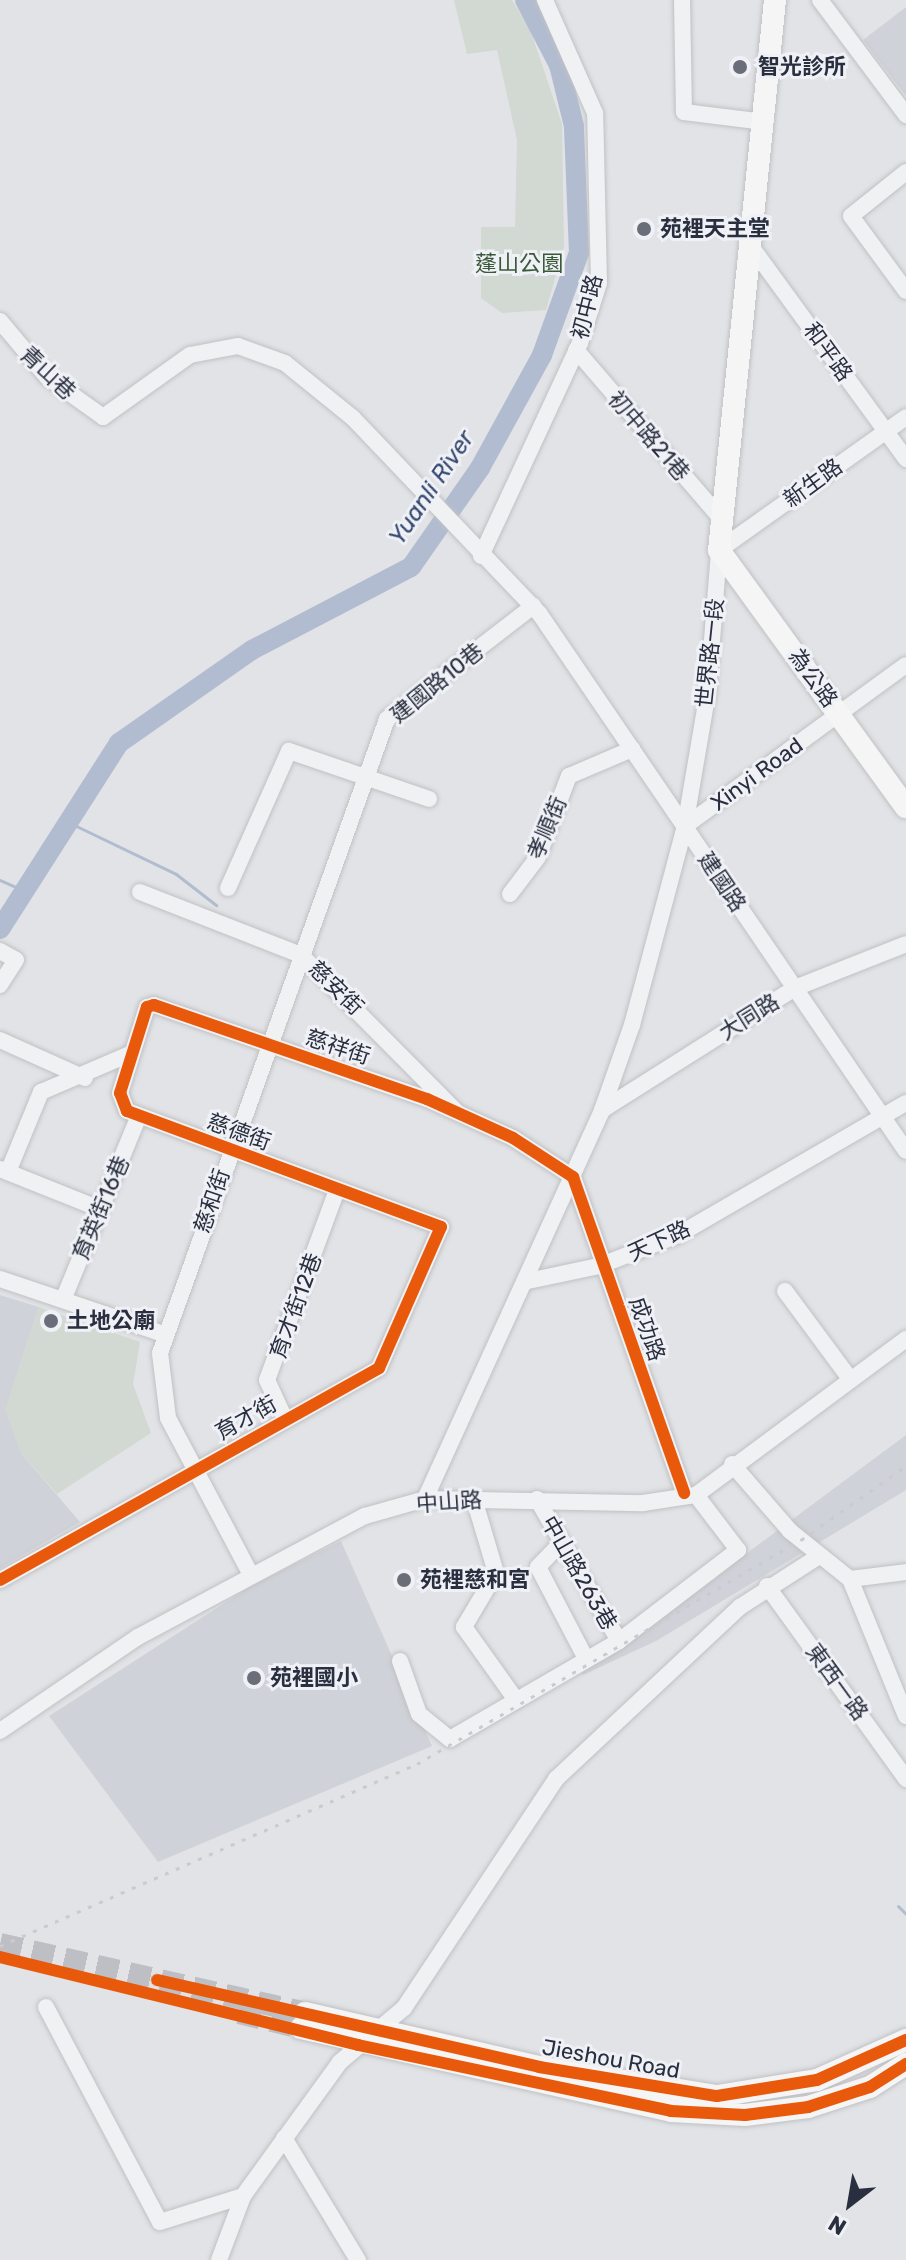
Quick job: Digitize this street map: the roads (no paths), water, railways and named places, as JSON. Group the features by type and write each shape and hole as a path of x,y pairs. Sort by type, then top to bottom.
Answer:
{"main road":[{"name":"世界路一段","path":"719,550 775,0"},
{"name":"為公路","path":"719,550 905,804"},
{"name":"Jieshou Road","path":"906,2040 817,2080 717,2096 539,2067 382,2031 303,2021 358,2045 586,2098 745,2115 808,2107 870,2087 906,2064"}],"street":[{"name":"初中路","path":"476,549 576,350 599,283 595,113 545,0"},
{"path":"682,0 684,112 764,122"},
{"path":"820,0 906,115"},
{"path":"906,172 851,216 906,291"},
{"name":"和平路","path":"750,245 906,459"},
{"name":"青山巷","path":"0,321 47,377 103,417"},
{"name":"建國路","path":"103,417 190,355 238,346 261,350 353,418 425,497 536,609 906,1151"},
{"name":"初中路21巷","path":"576,350 723,521"},
{"name":"新生路","path":"719,550 906,417"},
{"name":"世界路一段","path":"528,1281 602,1110 685,826 708,691 719,550"},
{"name":"建國路10巷","path":"367,778 387,719 536,609"},
{"name":"Xinyi Road","path":"685,826 906,665"},
{"name":"孝順街","path":"510,894 538,857 569,776 632,749"},
{"path":"228,888 289,751 429,799"},
{"name":"慈和街","path":"250,1573 195,1470 161,1396 166,1335 266,1046 367,778"},
{"name":"慈安街","path":"140,892 301,955 416,1062 457,1112"},
{"name":"大同路","path":"602,1110 795,988 906,944"},
{"path":"0,951 16,960 0,985"},
{"name":"慈祥街","path":"132,1053 147,1007 457,1112 513,1138 573,1177"},
{"path":"0,1040 85,1078"},
{"path":"100,1209 4,1170 41,1092 85,1078 132,1053"},
{"path":"132,1053 120,1093 139,1116"},
{"name":"天下路","path":"528,1281 603,1265 678,1235 881,1114 906,1103"},
{"name":"慈德街","path":"139,1116 441,1227"},
{"name":"育英街16巷","path":"63,1300 139,1116"},
{"name":"成功路","path":"573,1177 690,1494 738,1550"},
{"name":"育才街12巷","path":"285,1419 267,1380 337,1190"},
{"name":"育才街","path":"0,1580 379,1368 441,1227"},
{"path":"0,1279 166,1335"},
{"path":"425,1499 528,1281"},
{"path":"785,1291 850,1379"},
{"name":"中山路","path":"0,1731 138,1637 250,1573 365,1516 425,1499 643,1503 690,1494 906,1339"},
{"path":"732,1464 819,1556 850,1579 906,1716"},
{"path":"474,1499 496,1573 464,1627 514,1697"},
{"name":"中山路263巷","path":"537,1499 619,1641 738,1550"},
{"path":"561,1543 538,1567 586,1659"},
{"path":"219,2260 243,2196 284,2138 358,2045 382,2031 447,1947 556,1779 665,1669 767,1586 819,1556"},
{"path":"850,1579 906,1573"},
{"name":"東西一路","path":"767,1586 906,1779"},
{"path":"400,1661 419,1714 440,1736 450,1739 514,1697 619,1641"},
{"path":"894,1760 906,1747"},
{"path":"46,2007 160,2222 243,2196"},
{"path":"284,2138 358,2260"}],"waterway":[{"name":"Yuanli River","path":"0,929 119,743 252,650 411,567 480,468 542,355 579,253 574,126 559,65 525,0"},
{"path":"70,823 176,874 216,905"},
{"path":"0,880 25,891"},
{"path":"898,1906 906,1914"}],"tunnel":[{"path":"0,1944 305,2013"},
{"path":"239,2013 301,2028"}],"railway":[{"path":"0,1946 417,1764 801,1540 906,1466"}],"place":[{"name":"智光診所","path":"740,67"},
{"name":"苑裡天主堂","path":"644,229"},
{"name":"土地公廟","path":"51,1321"},
{"name":"苑裡慈和宮","path":"404,1580"},
{"name":"苑裡國小","path":"254,1678"}],"park label":[{"name":"蓬山公園","path":"519,264"}]}
